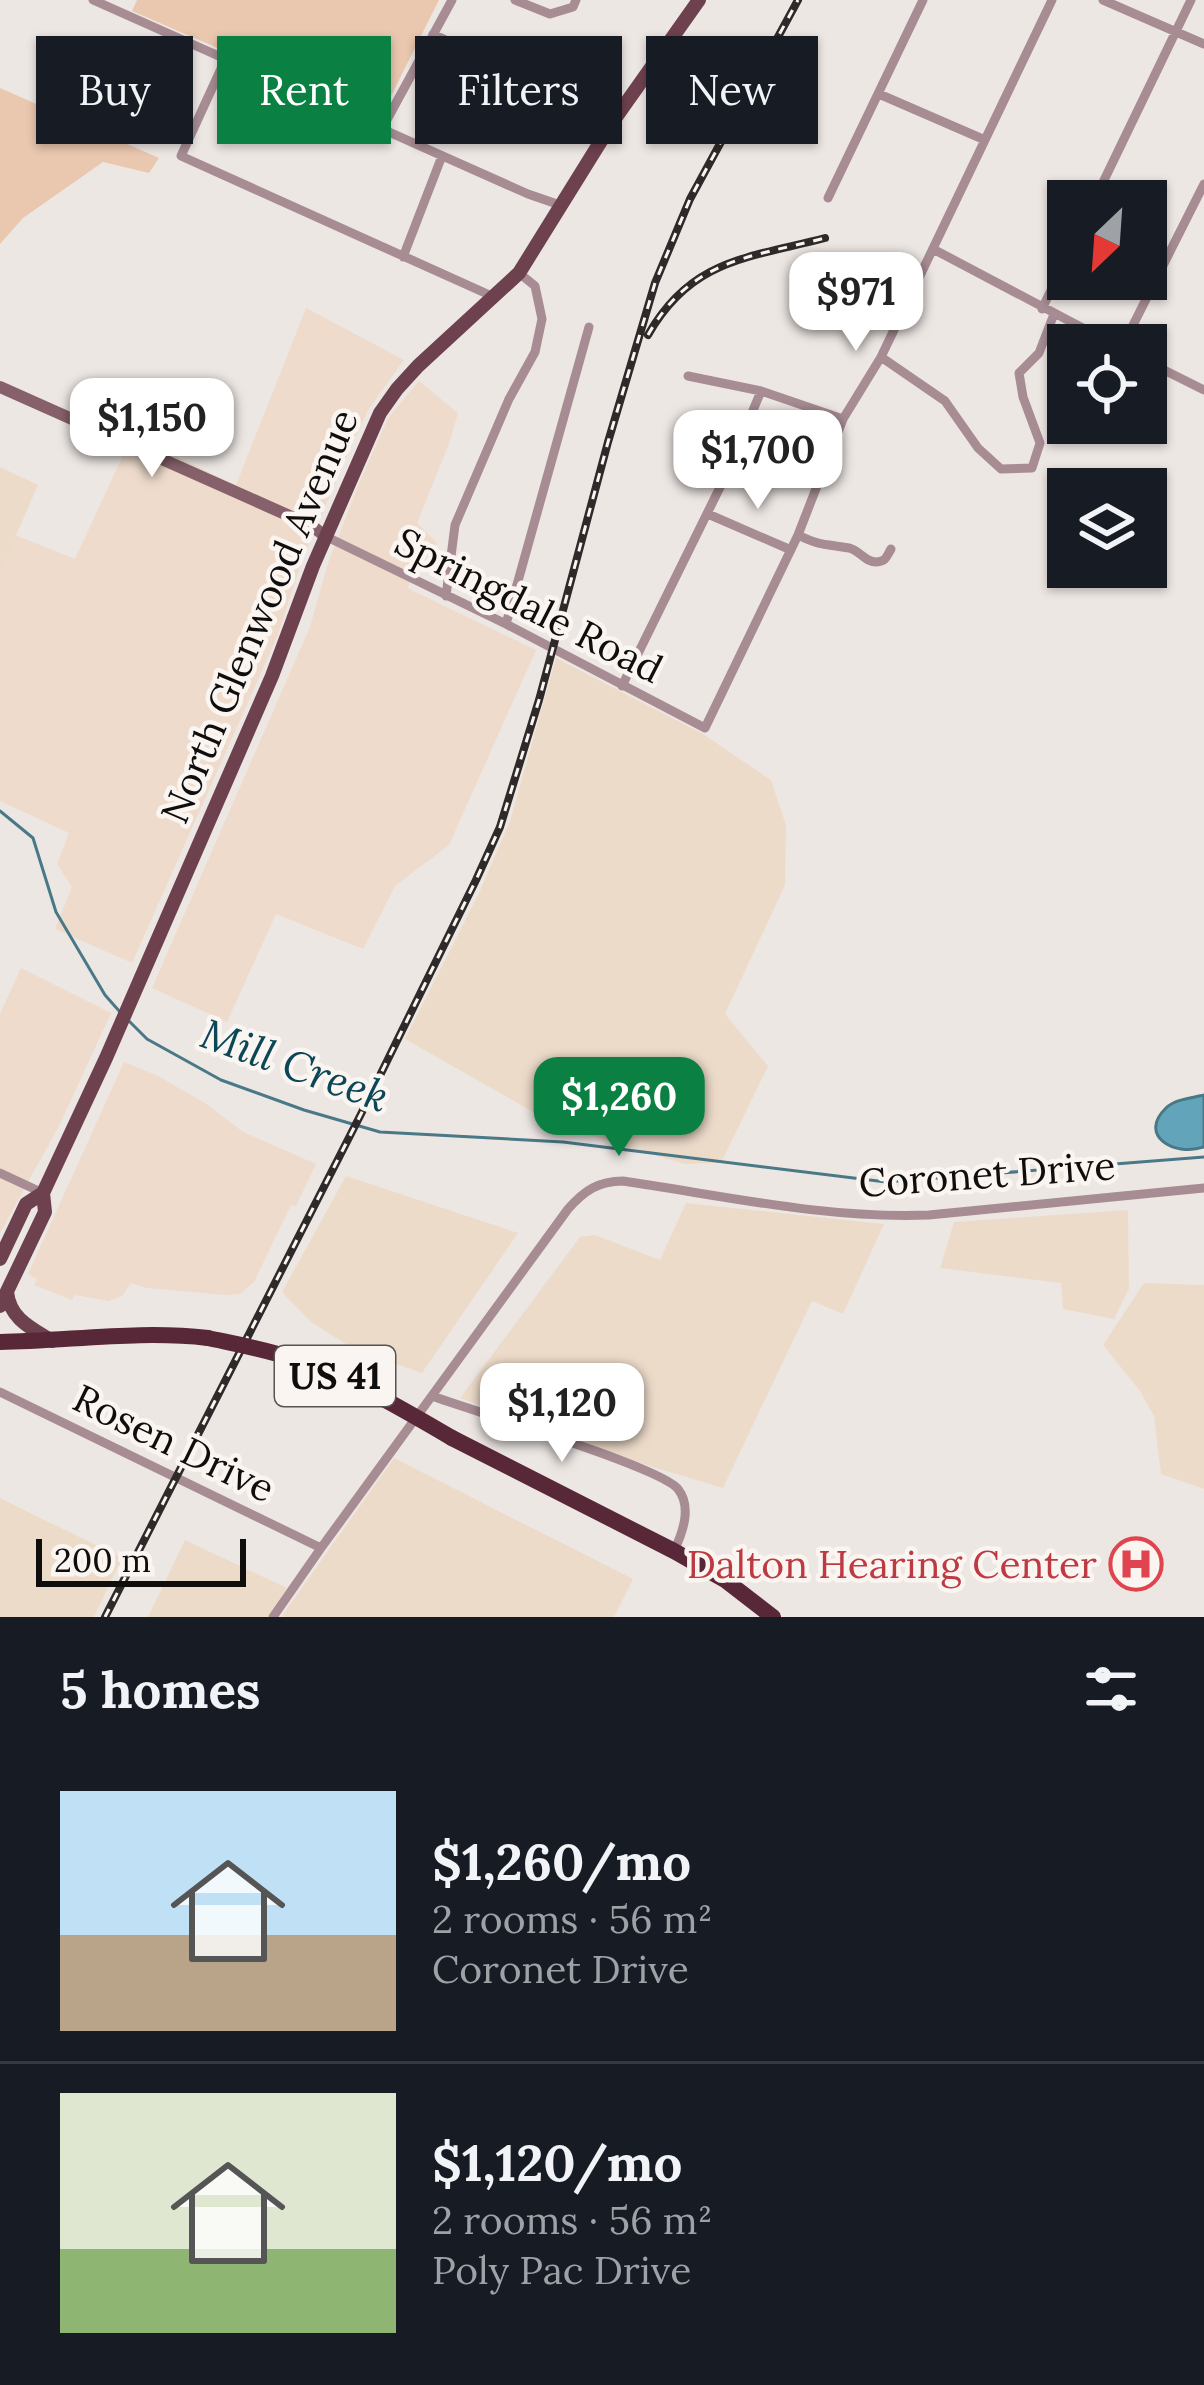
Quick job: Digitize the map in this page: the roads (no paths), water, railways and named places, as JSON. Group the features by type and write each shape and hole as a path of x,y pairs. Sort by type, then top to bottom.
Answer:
{"highway":[{"name":"US 41","path":"0,1342 149,1335 208,1339 316,1367 674,1551 725,1580 773,1617"}],"main road":[{"name":"North Glenwood Avenue","path":"622,109 699,0"},
{"name":"North Glenwood Avenue","path":"3,1299 45,1212 43,1193 278,661 380,413 418,366 519,273 599,144"},
{"name":"North Glenwood Avenue","path":"0,1259 26,1204 43,1193"},
{"path":"3,1299 21,1321 52,1341"}],"street":[{"path":"93,0 217,54"},
{"path":"121,12 127,0"},
{"path":"391,113 452,0"},
{"path":"514,0 550,14 574,7 576,0"},
{"path":"828,198 923,0"},
{"path":"708,514 790,550 843,419 881,357 1052,0"},
{"path":"1103,0 1204,44"},
{"path":"1104,180 1191,0"},
{"path":"433,34 437,36"},
{"path":"217,78 182,156 494,297"},
{"path":"880,94 985,140"},
{"path":"391,132 560,205"},
{"path":"403,257 442,155"},
{"path":"1130,324 1204,184"},
{"path":"932,249 1075,324"},
{"path":"446,596 455,525 509,399 535,352 542,319 535,286 519,273"},
{"path":"1042,309 1047,299"},
{"path":"881,357 945,401 978,448 1001,469 1032,468 1040,443 1019,374 1039,352 1054,314"},
{"path":"506,624 589,327"},
{"path":"1167,372 1204,390"},
{"path":"688,376 761,391 843,419"},
{"path":"0,387 326,536"},
{"path":"622,686 708,514 761,391"},
{"name":"Springdale Road","path":"326,536 705,728 790,550"},
{"path":"798,536 818,545 853,549 879,562 890,549"},
{"path":"0,1173 43,1193"},
{"name":"Coronet Drive","path":"273,1617 568,1209 591,1188 610,1181 831,1213 890,1216 1204,1188"},
{"name":"Rosen Drive","path":"0,1392 321,1548"},
{"path":"432,1396 671,1482 685,1508 683,1532 674,1551"}],"water":[{"path":"1204,1095 1204,1147 1181,1149 1163,1141 1156,1127 1166,1108"}],"waterway":[{"name":"Mill Creek","path":"0,811 33,838 56,912 120,1012"},
{"name":"Mill Creek","path":"127,1019 147,1039 221,1080 380,1132 563,1142 886,1182 1204,1157"}],"railway":[{"path":"105,1617 361,1114 500,827 655,283 690,199 798,0"},
{"path":"648,335 665,310 703,276 746,257 825,238"}],"place":[{"name":"Dalton Hearing Center","path":"1136,1564"}]}
